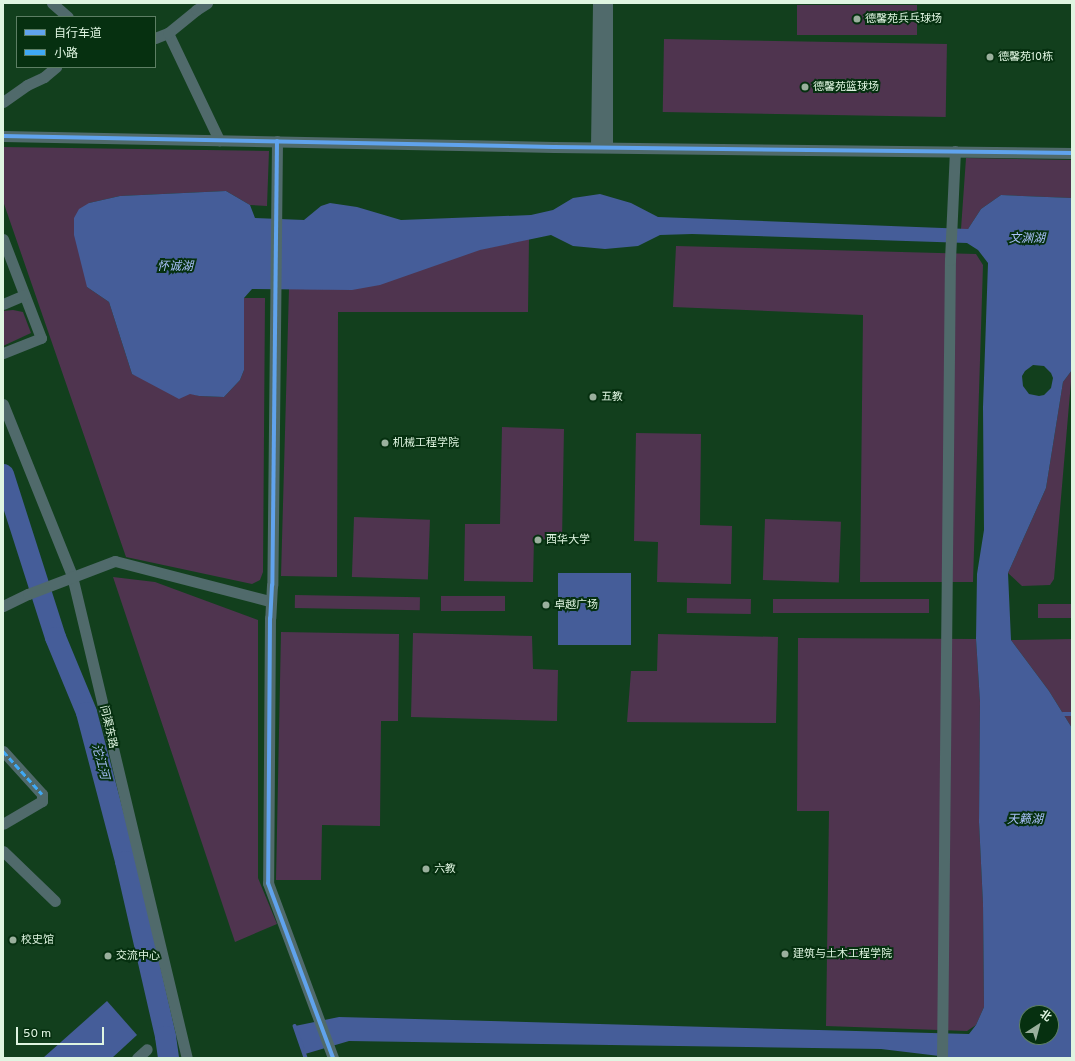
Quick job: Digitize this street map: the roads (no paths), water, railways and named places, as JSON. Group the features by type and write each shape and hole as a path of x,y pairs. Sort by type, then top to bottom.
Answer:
{"street":[{"path":"52,3 67,16"},
{"path":"156,38 168,33 207,3"},
{"path":"598,3 601,147"},
{"path":"601,147 607,3"},
{"path":"168,33 219,140"},
{"path":"3,102 27,85 44,77 55,68"},
{"path":"3,136 601,147 1072,152"},
{"path":"277,141 270,601 268,883 332,1054"},
{"path":"942,1058 950,260 955,151"},
{"path":"3,239 41,338 3,353"},
{"path":"3,304 24,295"},
{"name":"问渠东路","path":"3,404 70,577 187,1058"},
{"path":"3,606 70,577 115,561 270,601"},
{"path":"3,752 42,794 42,801 3,824"},
{"path":"3,851 54,901"},
{"path":"137,1058 147,1049"}],"water":[{"path":"226,191 250,205 255,218 304,220 321,206 330,203 357,207 401,220 531,215 553,210 573,198 600,194 631,203 658,217 968,229 981,209 1001,195 1072,198 1072,370 1063,382 1046,488 1008,573 1011,640 1049,691 1072,728 1072,1058 956,1058 881,1049 349,1041 305,1054 295,1026 339,1017 969,1034 976,1025 984,1007 983,904 979,822 980,702 976,639 977,574 984,530 983,407 988,263 978,250 967,243 692,234 660,235 638,246 605,249 573,246 551,235 480,250 380,285 352,290 252,289 244,298 244,370 240,380 224,397 199,396 190,394 179,399 132,374 109,302 87,287 74,235 74,218 79,209 89,203 120,196","holes":["1033,365 1044,366 1051,373 1053,378 1051,388 1044,395 1039,396 1029,394 1023,386 1022,376 1025,371"]},
{"path":"558,573 631,573 631,645 558,645"},
{"path":"107,1001 137,1035 112,1058 43,1058"}],"waterway":[{"name":"沱江河","path":"3,474 55,637 86,712 125,861 165,1036 168,1058"},
{"path":"1063,714 1072,714"},
{"path":"295,1026 306,1058"}],"place":[{"name":"德馨苑兵乓球场","path":"857,19"},
{"name":"德馨苑10栋","path":"990,57"},
{"name":"德馨苑篮球场","path":"805,87"},
{"name":"五教","path":"593,397"},
{"name":"机械工程学院","path":"385,443"},
{"name":"西华大学","path":"538,540"},
{"name":"卓越广场","path":"546,605"},
{"name":"六教","path":"426,869"},
{"name":"校史馆","path":"13,940"},
{"name":"建筑与土木工程学院","path":"785,954"},
{"name":"交流中心","path":"108,956"}],"water label":[{"name":"文渊湖","path":"1027,240"},
{"name":"怀诚湖","path":"175,268"},
{"name":"天籁湖","path":"1025,821"}]}
